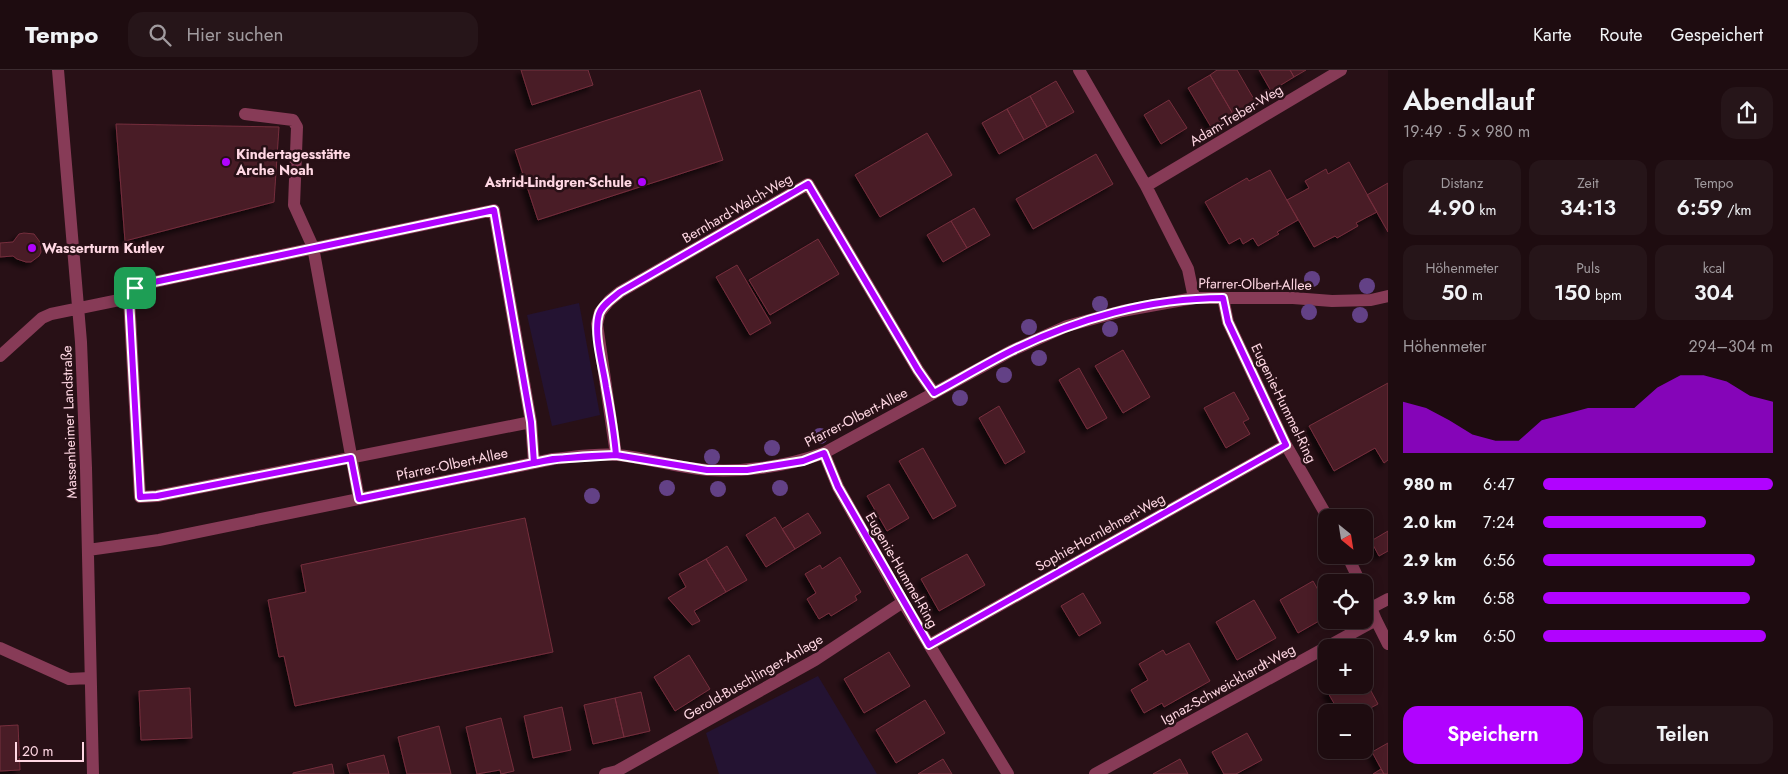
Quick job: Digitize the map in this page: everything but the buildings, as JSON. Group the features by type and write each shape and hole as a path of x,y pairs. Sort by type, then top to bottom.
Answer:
{"street":[{"name":"Massenheimer Landstraße","path":"58,70 79,308 86,468 93,774"},
{"path":"1079,70 1146,186 1188,269 1194,298"},
{"name":"Adam-Treber-Weg","path":"1146,186 1341,70"},
{"path":"244,114 293,120 297,127 294,205 313,247 359,499"},
{"name":"Bernhard-Walch-Weg","path":"616,455 600,351 597,324 600,312 620,292 808,184 918,370 934,393"},
{"path":"531,422 157,496 140,497 129,298 135,288 140,285 494,210 531,422 534,463"},
{"name":"Pfarrer-Olbert-Allee","path":"88,550 159,540 534,463 577,457 616,455 707,470 747,470 803,461 824,453 1011,351 1068,326 1122,311 1194,298 1293,298 1332,301 1371,300 1388,296"},
{"path":"0,356 42,318 57,312 129,298"},
{"name":"Eugenie-Hummel-Ring","path":"1223,298 1228,322 1286,445 1323,509"},
{"name":"Sophie-Hornlehnert-Weg","path":"929,645 1286,445"},
{"name":"Eugenie-Hummel-Ring","path":"824,453 838,487 903,602 1008,774"},
{"name":"Ignaz-Schweickhardt-Weg","path":"1095,774 1374,614 1388,599"},
{"name":"Gerold-Buschlinger-Anlage","path":"613,773 815,660 903,602"},
{"path":"1374,614 1388,644"},
{"path":"0,648 70,679 90,678"}],"shaded area":[{"path":"579,303 600,415 552,426 527,315"},
{"path":"818,676 877,774 719,774 706,733"}],"place":[{"name":"Kindertagesstätte Arche Noah","path":"226,162"},
{"name":"Astrid-Lindgren-Schule","path":"642,182"},
{"name":"Wasserturm Kutlev","path":"32,248"}],"route":[{"path":"135,288 129,298 140,497 157,496 351,458 359,499 553,459 616,455 707,470 747,470 803,461 824,453 838,487 929,645 1286,445 1228,322 1223,298 1194,298 1152,304 1068,326 1011,351 934,393 918,370 808,184 620,292 600,312 597,324 600,351 616,455 577,457 553,459 534,463 531,422 494,210 313,247 140,285 135,288"}]}
